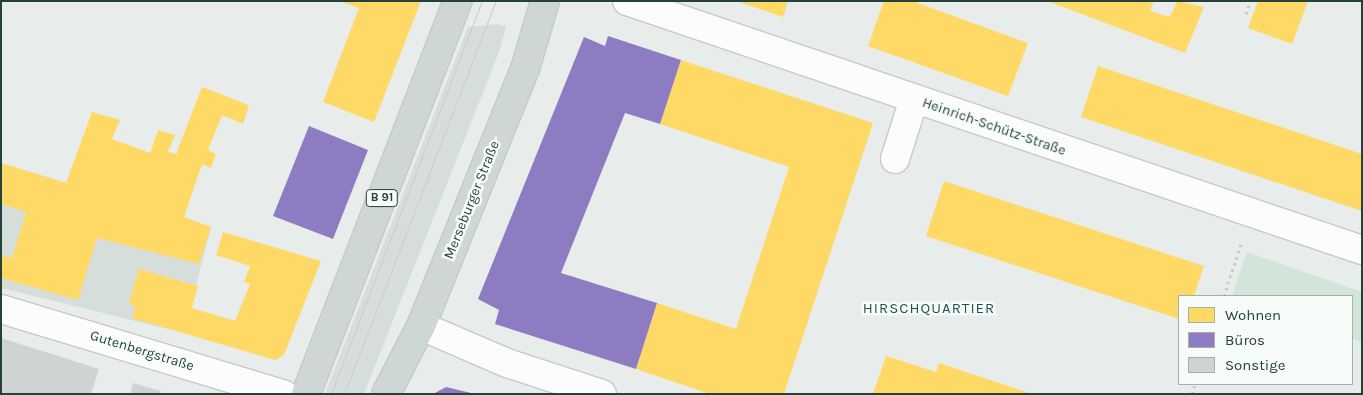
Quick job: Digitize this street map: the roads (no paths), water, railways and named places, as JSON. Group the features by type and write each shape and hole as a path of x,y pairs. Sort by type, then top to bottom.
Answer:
{"main road":[{"name":"B 91","path":"306,394 458,1"},
{"name":"Merseburger Straße","path":"386,394 421,326 525,69 545,1"}],"street":[{"name":"Heinrich-Schütz-Straße","path":"627,1 1362,250"},
{"path":"895,159 914,99"},
{"name":"Gutenbergstraße","path":"1,309 283,394"},
{"path":"421,326 507,363 602,394"}],"tram line":[{"path":"331,394 482,1"},
{"path":"344,394 496,1"}],"district":[{"name":"HIRSCHQUARTIER","path":"929,309"}]}
